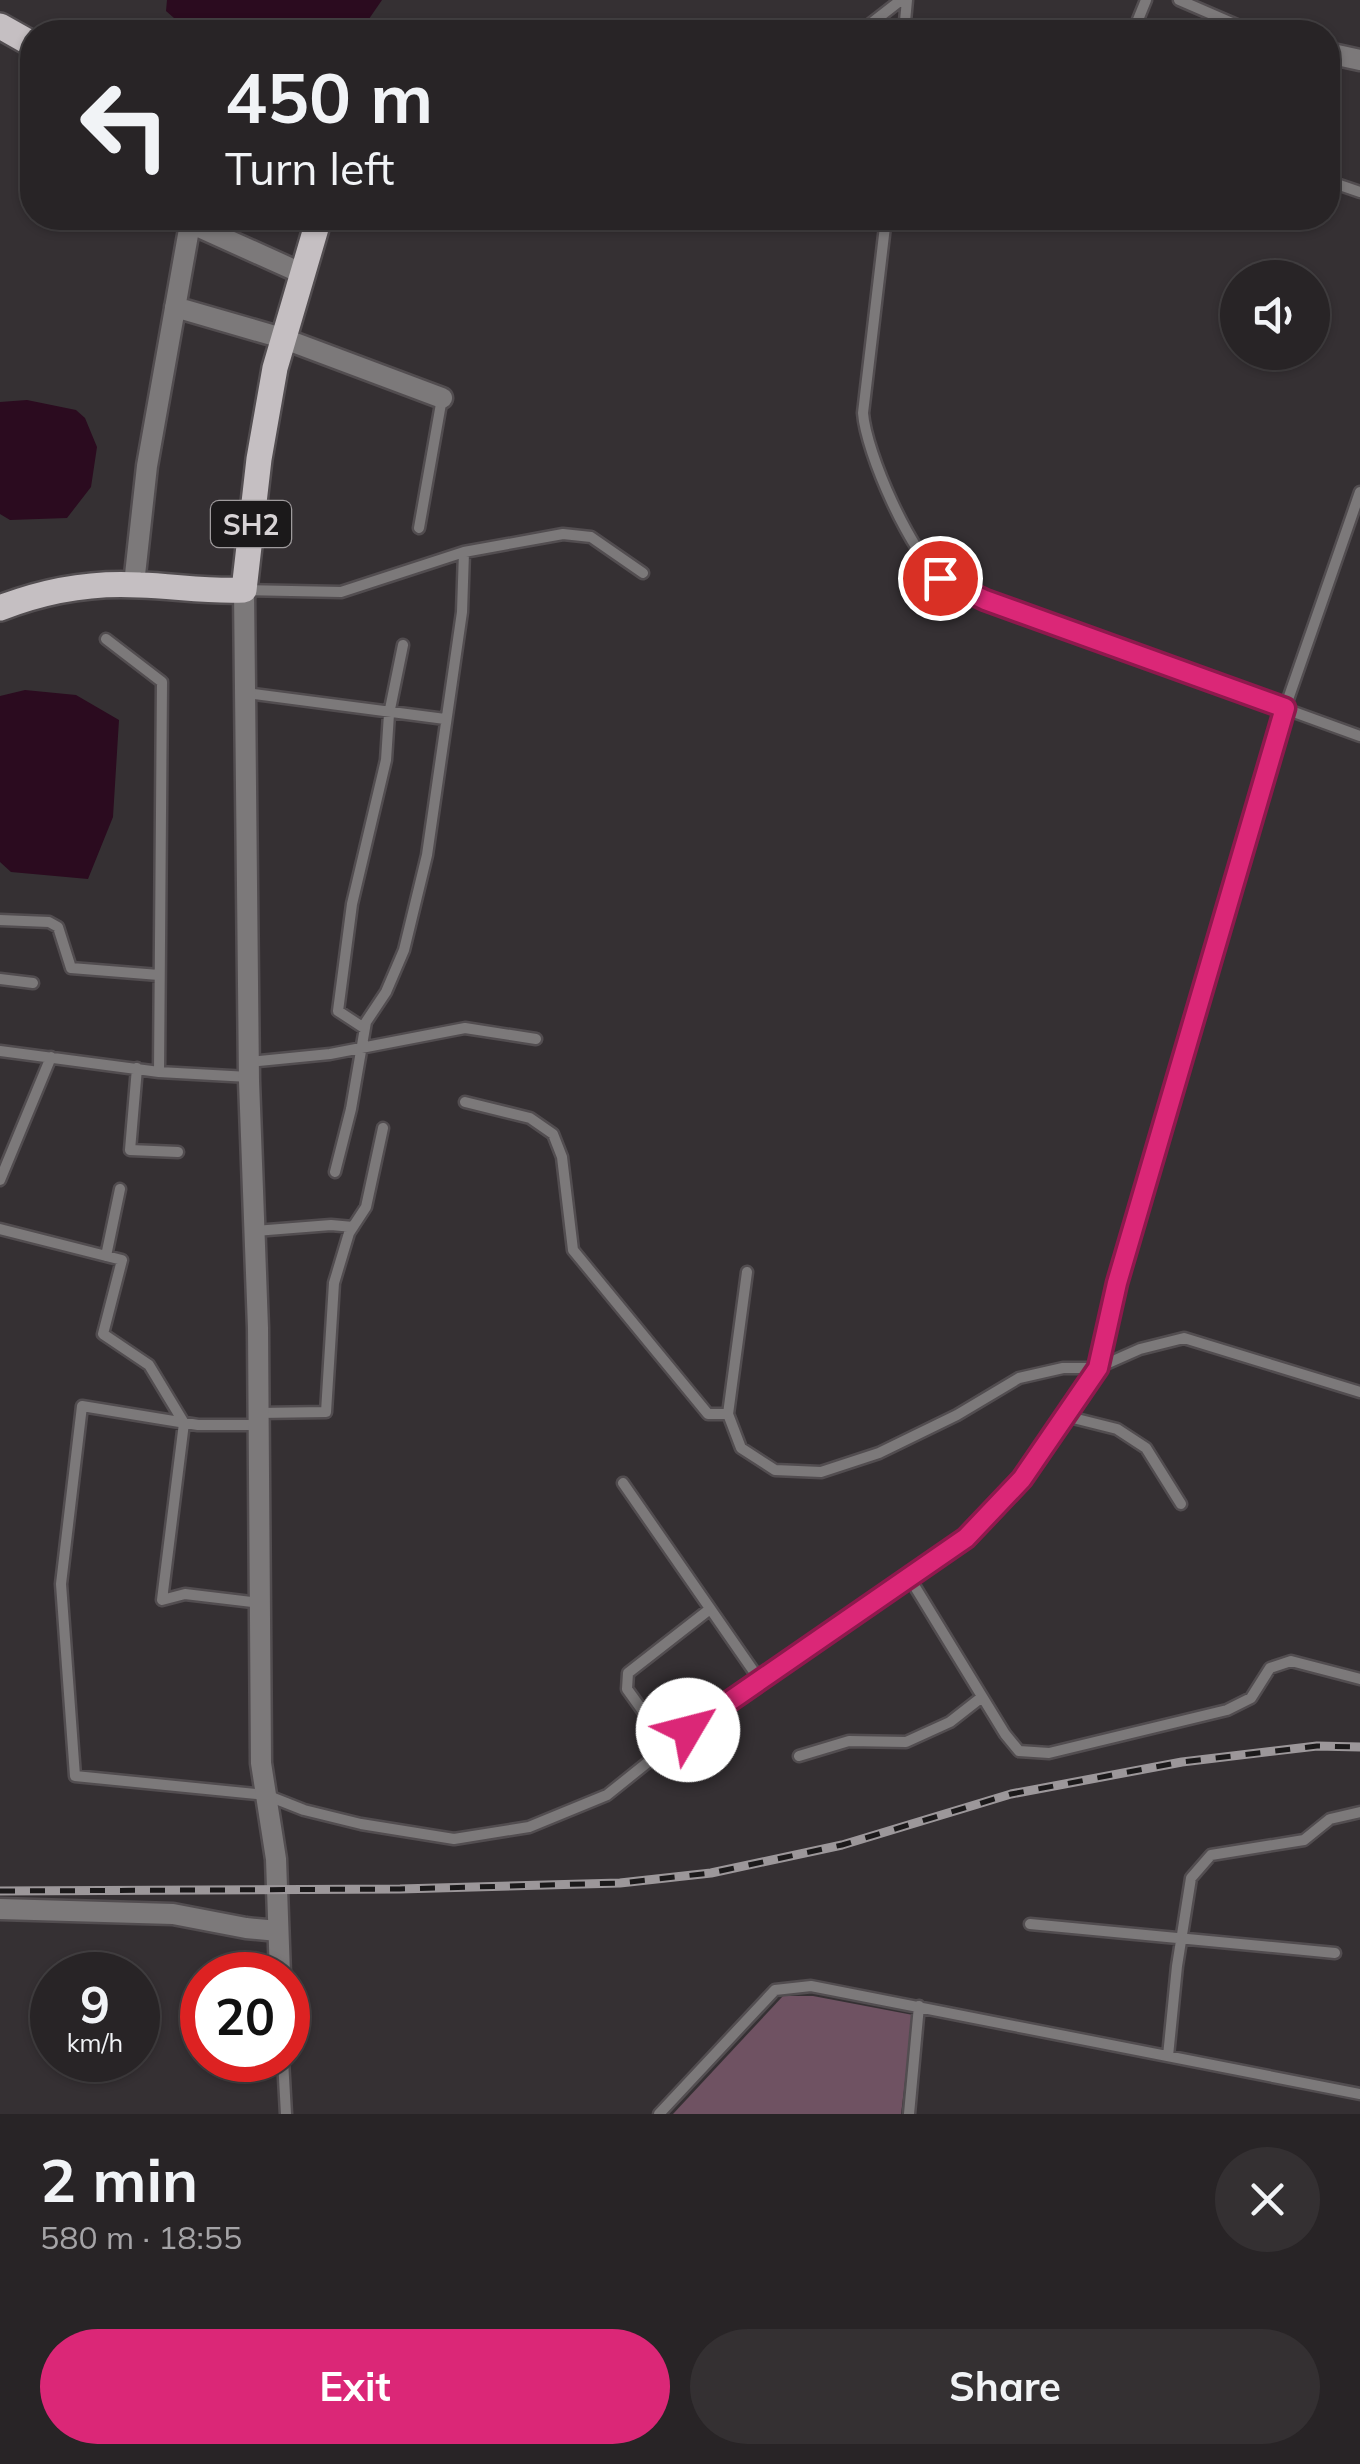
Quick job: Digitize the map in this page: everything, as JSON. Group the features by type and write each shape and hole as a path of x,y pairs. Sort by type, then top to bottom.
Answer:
{"main road":[{"name":"SH2","path":"0,608 54,589 134,584 244,590 259,460 282,338 316,230"}],"street":[{"path":"134,584 147,466 189,230"},
{"path":"212,230 300,273"},
{"path":"175,307 282,338 442,398"},
{"path":"244,590 262,1763 276,1859 279,1952"},
{"path":"0,1909 173,1914 278,1930"}],"lane":[{"path":"876,20 904,0"},
{"path":"1178,0 1225,20"},
{"path":"885,230 863,414 865,436 913,540 940,578 985,600 1360,736"},
{"path":"420,528 442,398"},
{"path":"384,1128 366,1207 353,1227 334,1283 326,1412 184,1423 82,1406 61,1584 75,1776 266,1794 304,1810 362,1824 454,1839 529,1827 607,1796 759,1678 966,1538 1022,1479 1098,1368 1117,1283 1285,708 1360,492"},
{"path":"244,590 341,592 464,552 563,534 590,537 643,572"},
{"path":"335,1172 351,1109 364,1028 386,992 404,950 427,855 462,612 464,552"},
{"path":"106,638 162,682 159,1072"},
{"path":"364,1028 338,1011 352,904 386,760 402,645"},
{"path":"246,694 445,719"},
{"path":"0,920 49,922 58,927 72,968 160,975"},
{"path":"0,979 33,983"},
{"path":"0,1051 159,1072 249,1069 465,1028 536,1039"},
{"path":"0,1180 51,1057"},
{"path":"136,1068 130,1150 178,1152"},
{"path":"465,1102 530,1118 553,1134 562,1156 573,1250 708,1414 728,1414"},
{"path":"106,1256 120,1190"},
{"path":"255,1231 353,1227"},
{"path":"0,1229 122,1260 103,1334 149,1365 184,1423 162,1600 185,1594 260,1603"},
{"path":"748,1272 728,1414 741,1448 775,1470 821,1472 879,1453 957,1415 1019,1378 1062,1368 1098,1368 1140,1349 1184,1338 1359,1389"},
{"path":"1066,1416 1117,1429 1146,1448 1181,1504"},
{"path":"623,1484 759,1678"},
{"path":"910,1577 982,1698 1020,1751 1049,1753 1227,1710 1250,1698 1270,1668 1290,1661 1360,1679"},
{"path":"668,1746 627,1689 628,1673 710,1609"},
{"path":"799,1756 849,1741 906,1742 950,1722 982,1698"},
{"path":"1168,2056 1180,1938 1191,1878 1211,1855 1304,1840 1330,1818 1360,1812"},
{"path":"1030,1924 1334,1953"},
{"path":"659,2114 775,1990 811,1986 1360,2094"},
{"path":"909,2114 918,2006"},
{"path":"285,2082 286,2114"}],"shaded area":[{"path":"167,0 382,0 368,20 176,20 166,11"},
{"path":"27,400 76,410 85,418 97,447 91,487 67,518 10,520 0,514 0,402"},
{"path":"25,690 76,695 119,720 113,817 88,879 11,872 0,862 0,696"},
{"path":"783,1996 813,1996 913,2015 901,2114 673,2114"}],"railway":[{"path":"0,1891 400,1889 620,1883 711,1873 842,1845 1011,1794 1182,1762 1317,1746 1360,1747"}],"route":[{"path":"688,1730 966,1538 1022,1479 1098,1368 1117,1283 1285,708 985,600 940,578"}]}
